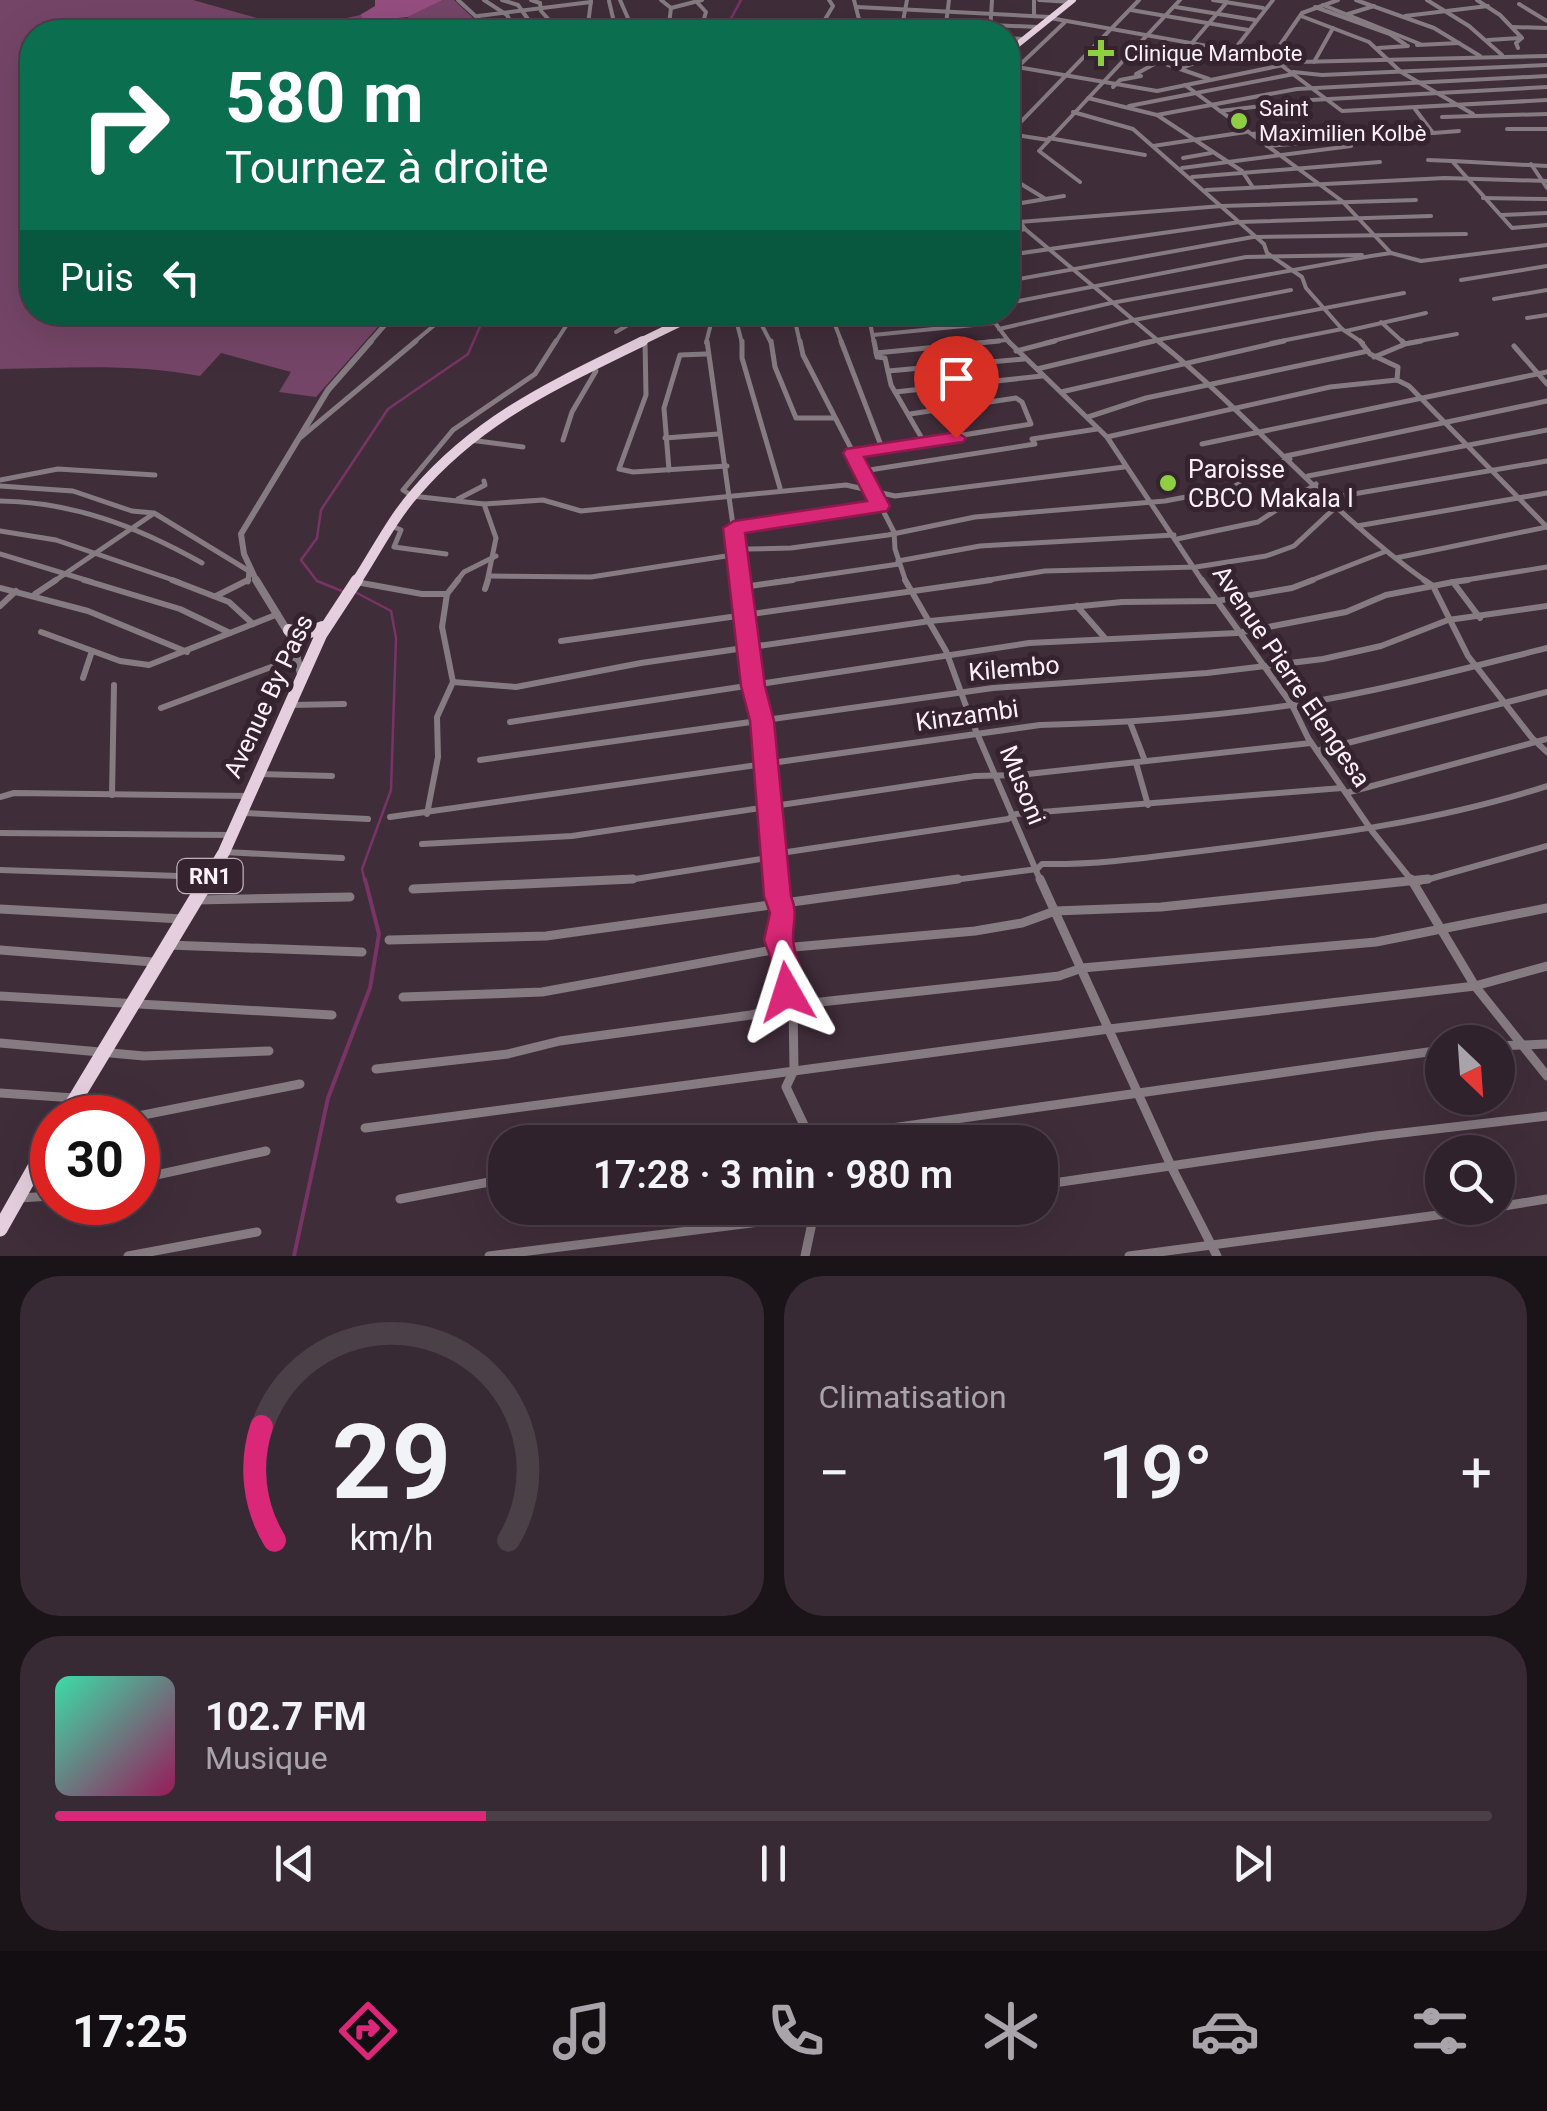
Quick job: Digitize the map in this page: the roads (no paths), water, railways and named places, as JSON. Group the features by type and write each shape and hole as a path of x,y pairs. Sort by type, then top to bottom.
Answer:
{"highway":[{"path":"1020,42 1072,1"},
{"name":"Avenue By Pass","path":"78,1095 224,852 330,621 412,496 468,440 521,401 675,325"},
{"path":"288,630 312,633 330,621"},
{"path":"0,1228 30,1176"}],"street":[{"path":"458,0 480,20"},
{"path":"484,0 510,20"},
{"path":"502,0 522,9 529,20"},
{"path":"531,0 541,6 547,20"},
{"path":"662,0 670,8 669,20"},
{"path":"676,0 684,6"},
{"path":"854,0 860,20"},
{"path":"905,20 907,0"},
{"path":"946,20 949,0"},
{"path":"990,20 992,0"},
{"path":"1034,16 1037,0 1072,1"},
{"path":"1020,122 1139,0"},
{"path":"1080,182 1039,152 1072,112 1180,0"},
{"path":"1213,0 1264,8"},
{"path":"1234,51 1273,0"},
{"path":"1272,58 1301,16 1338,0"},
{"path":"1356,0 1405,16 1460,42 1481,57"},
{"path":"1427,0 1446,10 1504,56"},
{"path":"1478,0 1522,38"},
{"path":"478,16 591,1"},
{"path":"670,8 698,1"},
{"path":"1192,44 1227,2"},
{"path":"1519,4 1547,24"},
{"path":"1323,5 1420,44"},
{"path":"1174,6 1255,20"},
{"path":"1348,14 1376,6"},
{"path":"1405,16 1488,6"},
{"path":"857,7 1034,16 1298,62 1547,56"},
{"path":"1315,8 1390,34 1406,45"},
{"path":"1129,10 1248,30"},
{"path":"1301,16 1360,38 1417,83 1473,114"},
{"path":"1020,63 1066,21"},
{"path":"1513,27 1547,24"},
{"path":"1020,27 1054,31"},
{"path":"1314,63 1334,28"},
{"path":"1486,40 1522,38"},
{"path":"1518,48 1516,43 1522,38"},
{"path":"1376,48 1460,42"},
{"path":"1358,61 1360,48"},
{"path":"1524,48 1537,56"},
{"path":"1130,52 1210,79"},
{"path":"1238,74 1254,55"},
{"path":"1180,57 1197,62"},
{"path":"1179,69 1209,57"},
{"path":"1113,87 1120,80 1141,76 1136,74 1159,62"},
{"path":"1020,72 1157,91 1298,62"},
{"path":"1281,64 1344,112 1547,100"},
{"path":"1128,106 1293,73 1547,66"},
{"path":"1157,115 1310,88 1547,76"},
{"path":"1184,85 1342,201 1391,254"},
{"path":"1220,111 1325,100 1547,87"},
{"path":"1087,98 1157,115 1242,172 1252,186"},
{"path":"1415,109 1433,133"},
{"path":"1072,112 1129,127 1180,168 1264,244 1271,256 1302,277 1306,288 1344,330 1374,357 1398,367 1397,380"},
{"path":"1515,114 1528,128"},
{"path":"1442,117 1547,114"},
{"path":"1153,146 1326,127"},
{"path":"1507,129 1547,129"},
{"path":"1407,134 1459,131"},
{"path":"1020,136 1145,156"},
{"path":"1266,146 1343,140"},
{"path":"1180,168 1351,146"},
{"path":"1184,158 1212,153"},
{"path":"1428,160 1547,166"},
{"path":"1452,160 1482,198 1514,229 1547,225"},
{"path":"1191,178 1380,162"},
{"path":"1531,164 1540,180"},
{"path":"1205,190 1467,179 1540,180 1547,184"},
{"path":"1020,183 1045,199"},
{"path":"1020,202 1064,196"},
{"path":"1482,198 1547,199"},
{"path":"1020,225 1222,206 1416,200"},
{"path":"1500,214 1547,213"},
{"path":"1020,253 1240,222 1431,216"},
{"path":"1020,222 1071,272 1212,383 1384,552 1445,597 1450,620 1471,665 1534,742 1547,752"},
{"path":"1020,279 1253,237 1466,234"},
{"path":"1020,325 1111,303 1371,256 1391,254 1415,262 1547,245"},
{"path":"1020,300 1271,256 1371,256"},
{"path":"1461,280 1547,266"},
{"path":"1016,351 1134,320 1291,290"},
{"path":"1494,299 1547,290"},
{"path":"1036,370 1156,341 1404,293"},
{"path":"1059,392 1184,361 1426,312"},
{"path":"1527,318 1547,315"},
{"path":"1381,322 1405,344"},
{"path":"301,678 300,657 288,630 249,571 240,539 245,522 328,390 385,325"},
{"path":"296,441 434,325"},
{"path":"567,325 533,376 464,421 432,452 403,490 412,496 484,504 548,501 561,508 581,510 846,485 895,496 1124,466"},
{"path":"616,332 628,325"},
{"path":"709,325 706,354 732,496 753,686 762,721 784,919 778,940 790,972 787,992 793,1005 794,1070 787,1090 804,1125"},
{"path":"738,325 742,358 780,489"},
{"path":"762,325 796,418 834,418"},
{"name":"Musoni","path":"796,325 804,354 834,418 894,532 899,563 910,592 948,653 961,692 1016,814 1025,846 1172,1168 1217,1256"},
{"path":"835,325 882,448"},
{"path":"871,325 877,357 884,358 896,392 924,442"},
{"path":"873,335 966,325"},
{"name":"Avenue Pierre Elengesa","path":"996,325 1016,351 1107,438 1196,566 1237,633 1292,705 1372,832 1414,883 1476,986 1547,1076"},
{"path":"998,330 1019,325"},
{"path":"1374,357 1405,344 1457,334"},
{"path":"644,340 646,395 619,466 633,472 727,466"},
{"path":"876,353 1006,340"},
{"path":"1514,346 1547,384"},
{"path":"1088,417 1146,398 1368,351"},
{"path":"669,470 664,408 680,355 706,354"},
{"path":"888,371 1024,359"},
{"path":"563,440 572,412 596,371 590,366"},
{"path":"1202,444 1547,372"},
{"path":"896,392 1043,376"},
{"path":"1107,438 1330,387 1397,380 1421,398 1547,527 1395,558"},
{"path":"852,453 1029,427 1022,402 1016,398 910,414"},
{"path":"489,576 591,577 739,554 748,549 800,548 975,518 1153,502 1234,488 1251,472 1288,457 1547,401"},
{"path":"863,472 1035,444 1032,439 1097,429"},
{"path":"1308,476 1547,430"},
{"path":"665,438 718,434"},
{"path":"468,440 524,447"},
{"path":"1329,498 1547,461"},
{"path":"0,483 34,471 75,467 155,475"},
{"path":"457,499 474,492 484,481"},
{"path":"0,483 73,490 154,514 249,571"},
{"path":"743,587 980,546 1176,537 1258,522 1316,484"},
{"path":"1357,526 1547,493"},
{"path":"0,501 59,506 132,528 202,563"},
{"path":"484,504 497,527 498,556 486,589"},
{"path":"734,528 880,506"},
{"path":"561,642 1045,570 1196,566 1286,550 1337,506"},
{"path":"34,595 154,514"},
{"path":"394,527 401,530 394,547 446,554"},
{"path":"0,530 32,534 99,553 216,596 254,624"},
{"path":"453,682 516,687 641,663 930,621 1077,606 1216,600 1292,588 1384,552"},
{"path":"0,554 180,608 231,634"},
{"path":"427,814 438,757 437,716 453,682 442,627 447,594 464,572 498,556"},
{"path":"510,722 948,653 1105,638 1237,633 1346,612 1386,595 1547,568"},
{"path":"216,596 248,582 249,571"},
{"path":"356,582 414,593 447,594"},
{"path":"1452,582 1480,618"},
{"path":"0,588 134,627 174,649 188,652"},
{"path":"0,606 16,591"},
{"path":"1077,606 1105,638"},
{"name":"Kilembo","path":"480,760 961,692 1335,657 1381,646 1450,620 1547,606"},
{"path":"41,632 149,665 278,614"},
{"name":"Kinzambi","path":"390,817 1040,725 1130,722 1292,705 1547,648"},
{"path":"84,678 92,650"},
{"path":"161,708 300,657"},
{"path":"112,795 114,685"},
{"path":"422,844 572,836 769,804 998,776 1315,746 1547,692"},
{"path":"290,705 344,704"},
{"path":"1130,722 1148,805"},
{"path":"413,889 635,879 1008,820 1016,814 1344,790 1547,739"},
{"path":"258,774 332,776"},
{"path":"388,940 546,936 669,922 780,902 1037,868 1042,864 1115,861 1372,832 1482,810 1547,786"},
{"path":"0,797 14,792 248,796"},
{"path":"241,812 368,819"},
{"path":"0,833 232,836"},
{"path":"403,997 542,992 783,948 976,932 1022,923 1055,911 1161,908 1414,883 1547,846"},
{"path":"224,852 342,858"},
{"path":"0,870 209,878"},
{"path":"194,900 350,897"},
{"path":"376,1069 508,1054 560,1041 751,1015 793,1005 1060,976 1082,968 1271,952 1440,931 1547,908"},
{"path":"0,909 182,918"},
{"path":"167,945 362,952"},
{"path":"0,950 156,963"},
{"path":"365,1128 1109,1029 1476,986 1547,966"},
{"path":"0,996 233,1006 332,1015"},
{"path":"0,1042 144,1056 269,1051"},
{"path":"1515,1045 1547,1044"},
{"path":"926,1125 1425,1053"},
{"path":"160,1112 300,1084"},
{"path":"0,1093 30,1095"},
{"path":"1058,1183 1376,1136 1547,1116"},
{"path":"160,1174 266,1150"},
{"path":"400,1198 488,1181"},
{"path":"18,1198 30,1197"},
{"path":"1515,1204 1547,1199"},
{"path":"1128,1256 1425,1216"},
{"path":"489,1256 736,1225"},
{"path":"806,1256 812,1225"},
{"path":"128,1256 257,1232"}],"waterway":[{"path":"730,20 741,0"},
{"path":"342,591 317,581 301,560 317,538 321,510 388,409 468,354 481,325"},
{"path":"357,593 391,611 396,638 391,790 362,869 365,882"},
{"path":"294,1256 328,1098 370,988 379,934 365,879"}],"place":[{"name":"Clinique Mambote","path":"1101,53"},
{"name":"Saint Maximilien Kolbè","path":"1239,121"},
{"name":"Paroisse CBCO Makala I","path":"1168,483"}]}
